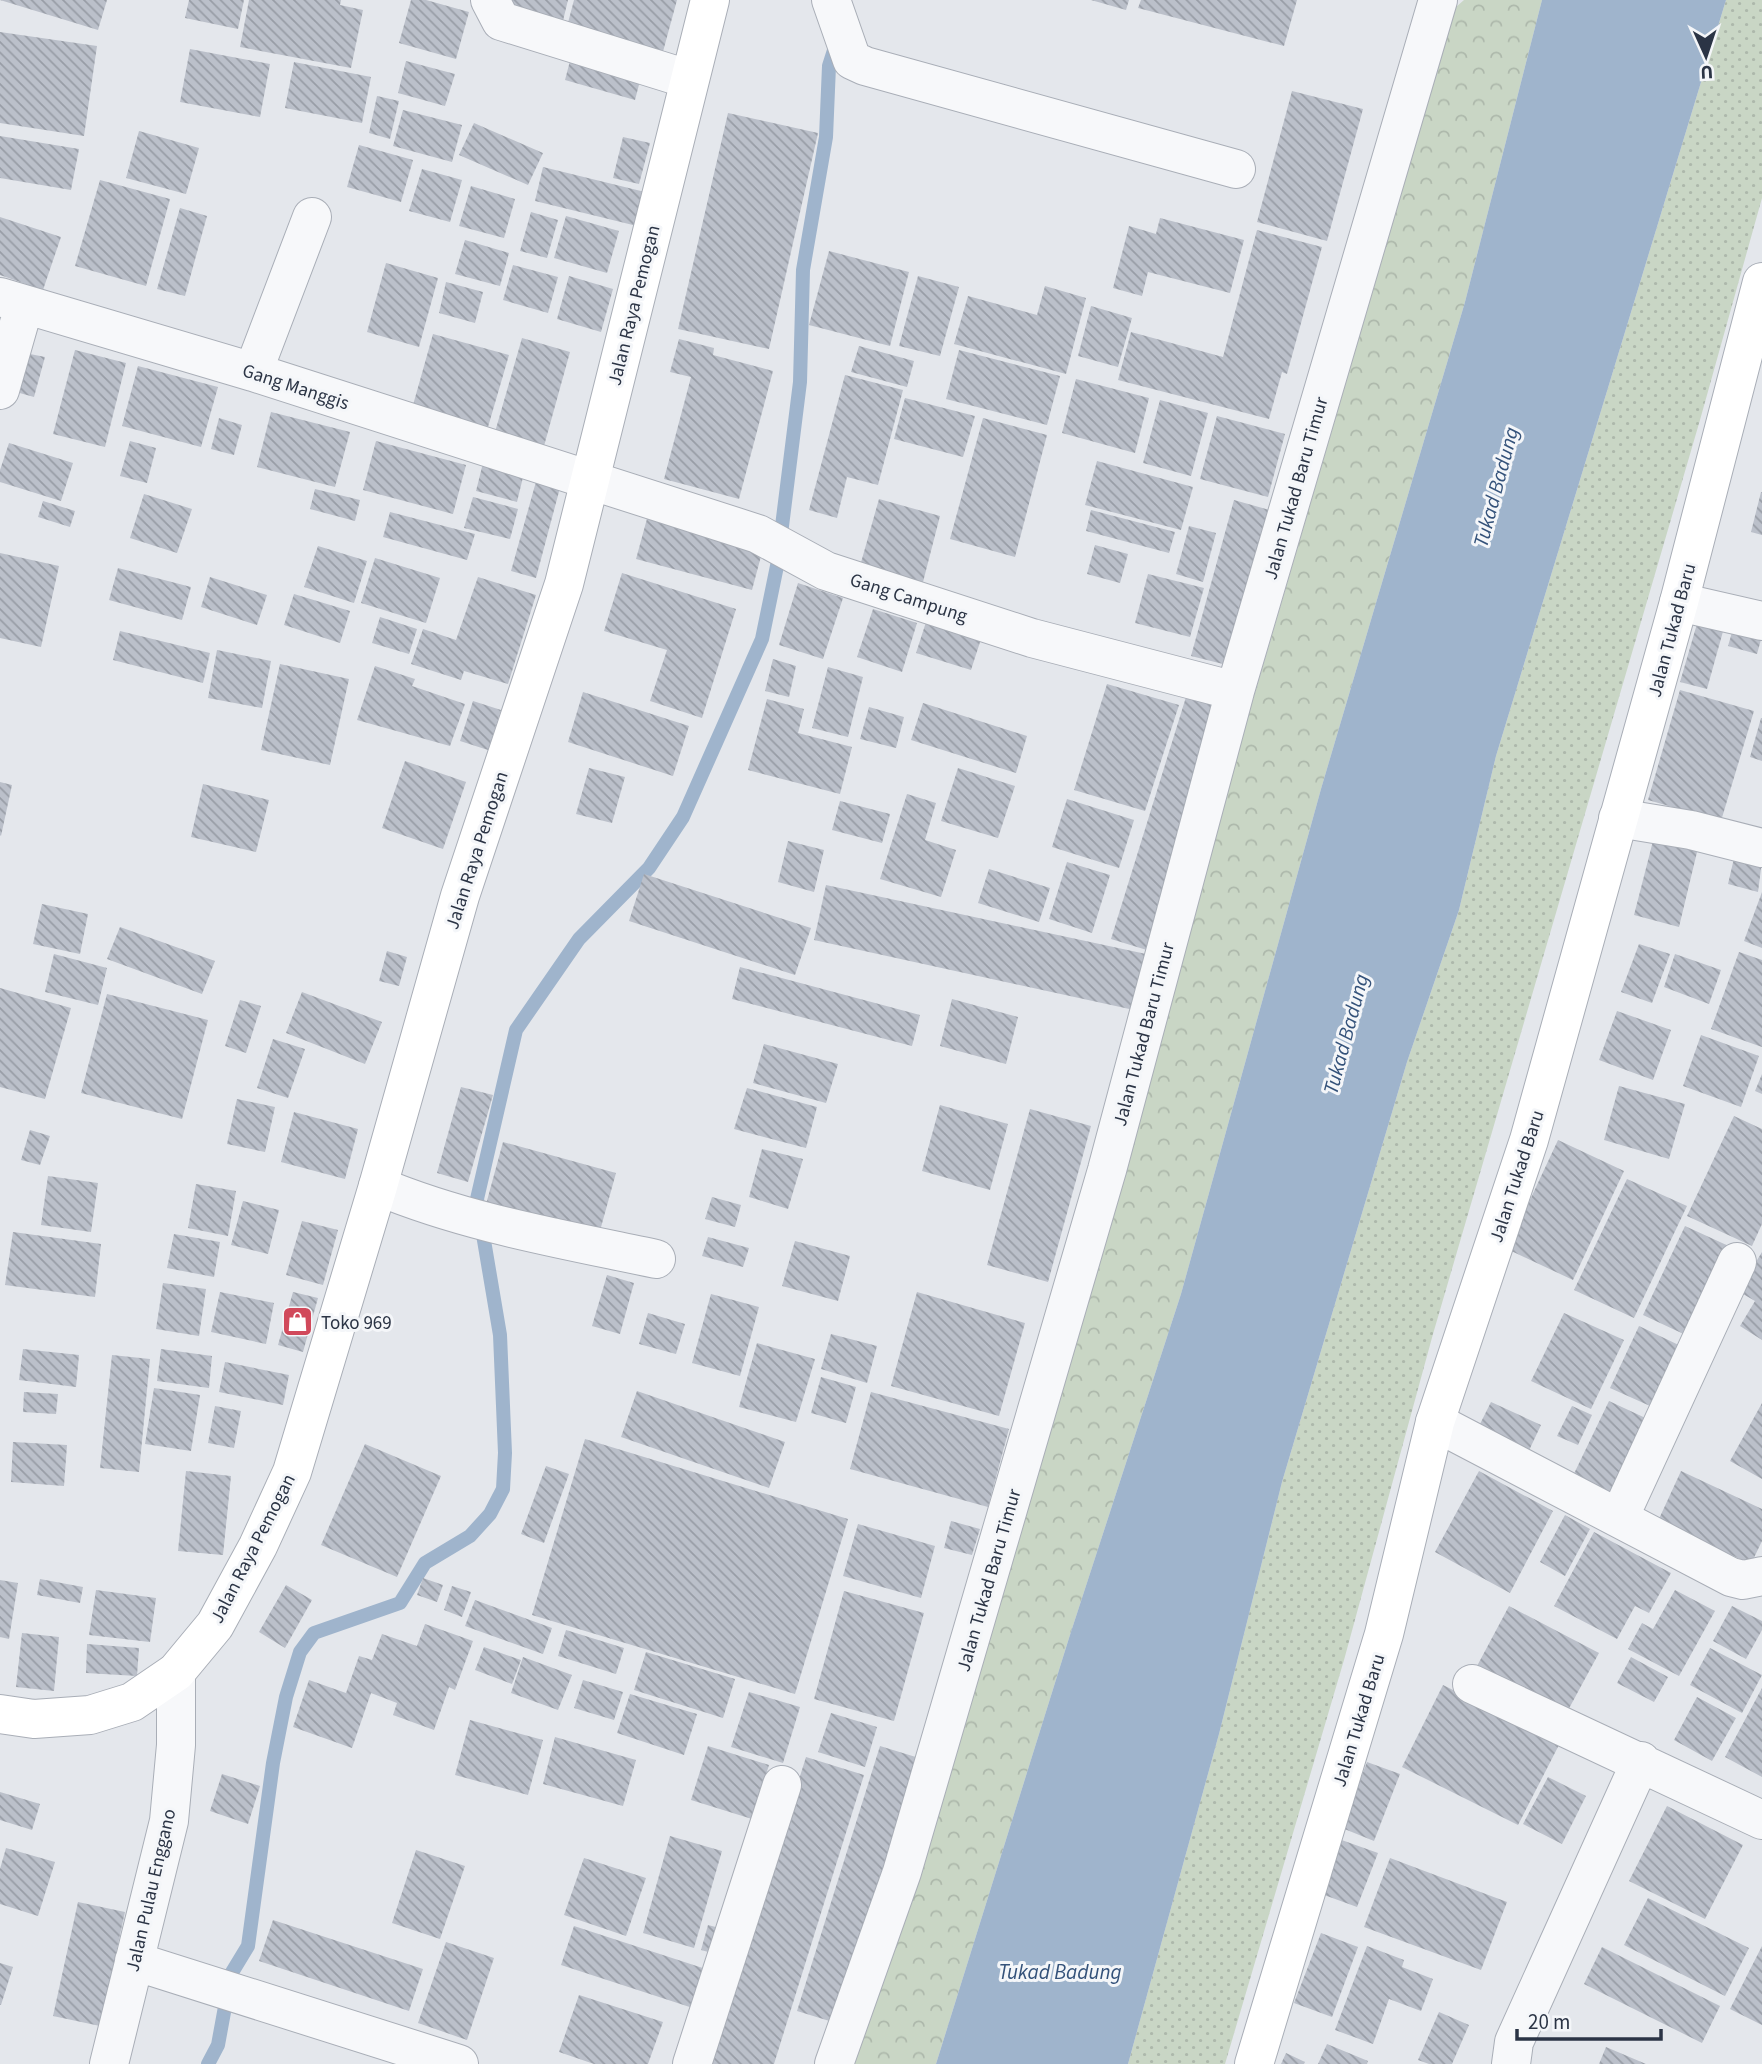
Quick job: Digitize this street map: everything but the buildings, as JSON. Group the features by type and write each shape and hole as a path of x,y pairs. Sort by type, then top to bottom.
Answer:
{"street":[{"path":"490,0 501,21 688,79"},
{"name":"Jalan Raya Pemogan","path":"0,1714 34,1719 90,1715 132,1702 176,1672 215,1625 258,1546 292,1472 378,1186 460,896 564,584 688,79 710,0"},
{"path":"831,0 852,60 865,66 1236,169"},
{"name":"Jalan Tukad Baru Timur","path":"834,2064 914,1832 1107,1170 1235,691 1438,0"},
{"path":"253,372 313,217"},
{"name":"Jalan Tukad Baru","path":"1254,2064 1384,1634 1435,1422 1529,1139 1679,602 1762,282"},
{"path":"0,390 12,302"},
{"name":"Gang Manggis","path":"12,302 253,372 590,482"},
{"name":"Gang Campung","path":"590,482 758,534 826,570 1032,638 1235,691"},
{"path":"1679,602 1762,621"},
{"path":"1618,818 1691,830 1762,848"},
{"path":"378,1186 421,1204 488,1223 656,1259"},
{"path":"1619,1518 1737,1262"},
{"path":"1435,1422 1731,1577 1743,1580 1762,1576"},
{"name":"Jalan Pulau Enggano","path":"109,2064 170,1821 176,1745 176,1672"},
{"path":"1472,1684 1762,1820"},
{"path":"1511,2064 1514,2042 1641,1761"},
{"path":"691,2064 782,1785"},
{"path":"134,1961 459,2064"}],"green space":[{"path":"1464,0 1542,0 1465,302 1321,789 1181,1294 1069,1638 936,2064 853,2064 1456,7"},
{"path":"1726,0 1762,0 1762,198 1700,420 1433,1334 1344,1660 1225,2064 1128,2064 1219,1734 1282,1482 1407,1062 1459,910 1496,756"}],"water":[{"name":"Tukad Badung","path":"1542,0 1726,0 1496,756 1459,910 1407,1062 1282,1482 1219,1734 1128,2064 936,2064 1069,1638 1181,1294 1321,789 1465,302"}],"waterway":[{"path":"208,2064 218,2045 231,1974 248,1946 273,1763 286,1697 300,1652 314,1633 400,1603 425,1563 470,1536 490,1514 503,1489 505,1453 500,1335 477,1199 516,1030 579,939 649,868 683,817 762,639 777,566 800,382 803,270 826,137 829,66 837,41"}],"place":[{"name":"Toko 969","path":"298,1322"}]}
